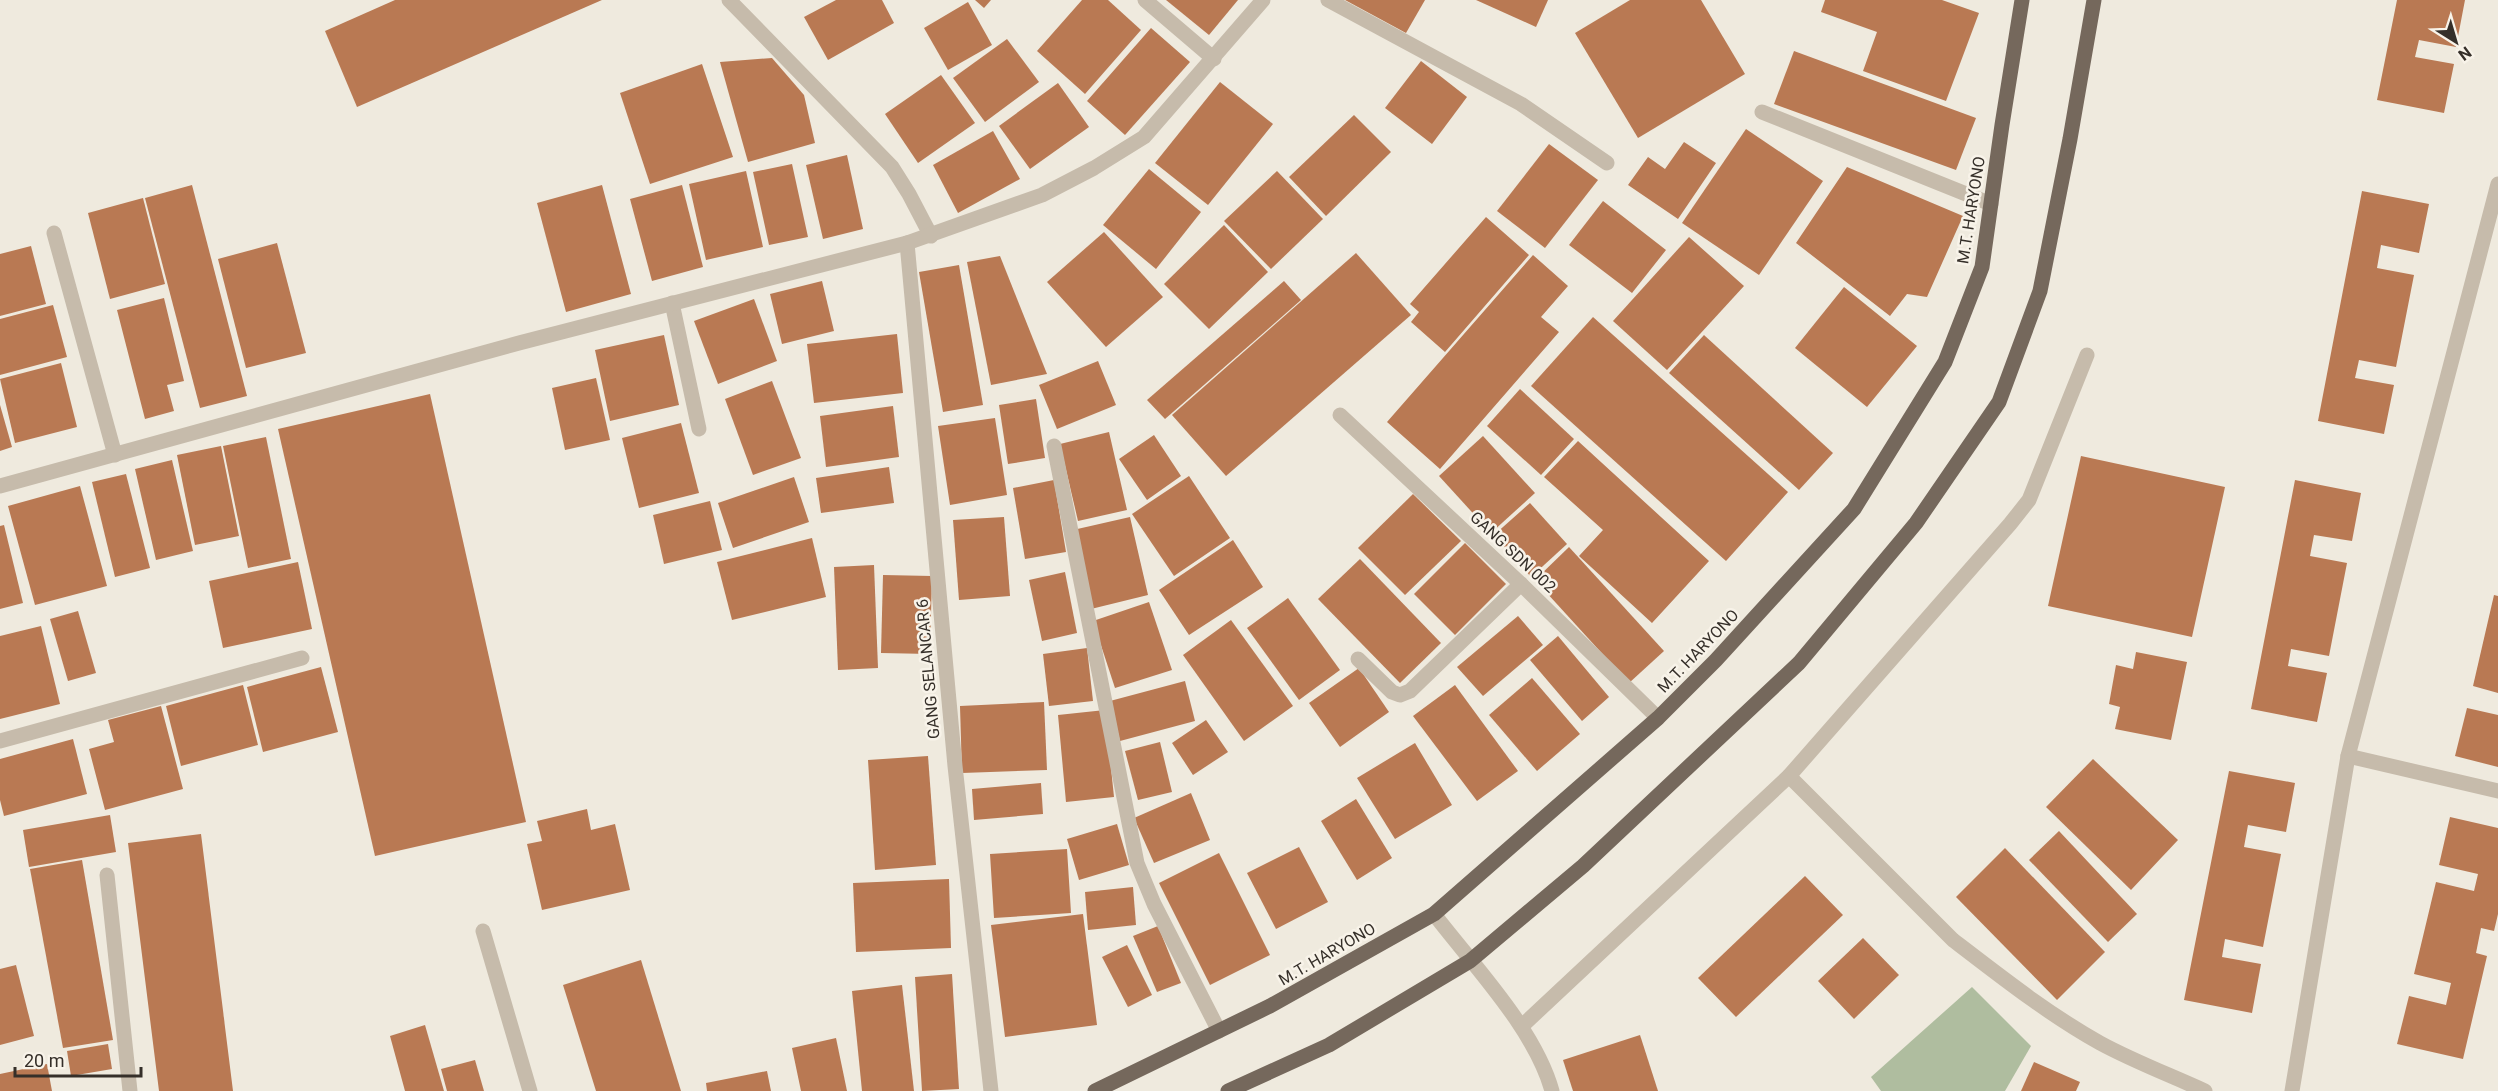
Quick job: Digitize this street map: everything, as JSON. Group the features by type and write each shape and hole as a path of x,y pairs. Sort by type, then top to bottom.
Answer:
{"main road":[{"name":"M.T. HARYONO","path":"1095,1091 1270,1006 1434,914 1658,718 1716,660 1854,509 1945,362 1982,267 2022,0"},
{"path":"1228,1091 1329,1045 1470,961 1583,866 1799,663 1916,524 1999,402 2040,291 2094,0"}],"street":[{"path":"729,0 892,167 931,236"},
{"path":"1145,0 1214,58"},
{"path":"0,486 519,343 907,243 1042,195 1114,156 1144,136 1263,0"},
{"path":"1328,0 1521,104 1607,163"},
{"path":"1762,112 1991,204"},
{"path":"2292,1091 2348,756 2498,184"},
{"path":"54,233 115,455"},
{"name":"GANG SELANCAR 6","path":"907,243 953,742 991,1091"},
{"path":"672,303 699,429"},
{"path":"1522,1026 1789,776 2029,500 2087,355"},
{"name":"GANG SDN 002","path":"1340,415 1521,584 1658,718"},
{"path":"1054,446 1137,863 1154,904 1219,1031"},
{"path":"1358,659 1392,692 1400,695 1410,691 1521,584"},
{"path":"0,741 302,658"},
{"path":"2348,756 2498,791"},
{"path":"1789,776 1953,940 1970,953 2056,1016 2092,1038 2205,1091"},
{"path":"107,875 130,1091"},
{"path":"1434,914 1522,1026 1549,1079 1552,1091"},
{"path":"483,931 530,1091"}],"green space":[{"path":"1972,987 2031,1046 2005,1091 1881,1091 1871,1077"}],"building":[{"path":"395,0 602,0 357,107 325,31"},
{"path":"836,0 882,0 894,23 828,60 804,17"},
{"path":"975,0 991,0 984,8"},
{"path":"1082,0 1108,0 1141,30 1085,94 1037,51"},
{"path":"1166,0 1238,0 1209,35"},
{"path":"1345,0 1425,0 1406,33"},
{"path":"1476,0 1548,0 1536,27"},
{"path":"1630,0 1701,0 1745,74 1638,138 1575,33"},
{"path":"1825,0 1942,0 1979,13 1946,101 1863,71 1877,32 1821,12"},
{"path":"2397,0 2465,0 2456,47 2419,40 2415,57 2454,64 2444,113 2377,100"},
{"path":"968,2 992,45 948,70 924,28"},
{"path":"1151,28 1190,62 1125,135 1087,101"},
{"path":"1007,39 1039,82 985,122 953,78"},
{"path":"1794,51 1976,118 1956,170 1774,104"},
{"path":"772,58 804,95 815,143 748,162 720,62"},
{"path":"1421,61 1467,97 1432,144 1385,108"},
{"path":"702,64 733,157 650,184 620,93"},
{"path":"941,75 975,123 918,163 885,114"},
{"path":"1220,82 1273,124 1208,205 1155,163"},
{"path":"1058,83 1089,127 1030,169 999,126"},
{"path":"1354,115 1391,152 1326,216 1289,177"},
{"path":"1746,129 1823,181 1759,275 1682,223"},
{"path":"993,131 1020,179 958,213 933,165"},
{"path":"1684,142 1716,163 1678,219 1628,185 1648,157 1665,169"},
{"path":"1549,144 1598,180 1545,248 1497,211"},
{"path":"847,155 863,229 823,239 806,165"},
{"path":"792,164 808,237 769,245 753,172"},
{"path":"1847,167 1963,216 1927,297 1907,294 1890,316 1796,243"},
{"path":"1149,169 1201,212 1156,269 1103,225"},
{"path":"746,171 763,247 706,260 689,184"},
{"path":"1277,171 1323,219 1271,269 1224,221"},
{"path":"192,185 247,396 200,408 145,198"},
{"path":"602,185 631,294 566,312 537,203"},
{"path":"682,185 703,267 652,281 630,199"},
{"path":"2362,191 2429,204 2419,253 2381,245 2377,268 2414,275 2396,367 2359,360 2355,378 2394,385 2384,434 2318,421"},
{"path":"143,198 165,284 110,299 88,213"},
{"path":"1603,201 1666,250 1632,293 1569,245"},
{"path":"1486,217 1529,255 1445,352 1411,322 1419,312 1410,304"},
{"path":"1224,225 1268,272 1209,329 1164,284"},
{"path":"1104,232 1163,297 1106,347 1047,282"},
{"path":"1689,237 1744,286 1667,370 1613,321"},
{"path":"277,243 306,353 246,368 218,259"},
{"path":"31,246 46,304 0,316 0,254"},
{"path":"1356,253 1411,315 1226,476 1172,415"},
{"path":"1533,255 1568,286 1541,317 1559,332 1440,469 1387,422"},
{"path":"1000,256 1047,374 991,385 967,262"},
{"path":"959,265 983,405 943,412 919,272"},
{"path":"822,281 834,331 782,344 770,294"},
{"path":"1284,281 1301,300 1165,419 1147,400"},
{"path":"1844,287 1917,346 1867,407 1795,348"},
{"path":"164,298 184,381 167,385 174,411 145,419 117,310"},
{"path":"754,299 777,361 718,384 694,321"},
{"path":"53,305 67,357 0,375 0,319"},
{"path":"1593,317 1788,492 1726,561 1531,386"},
{"path":"897,334 903,393 814,403 807,344"},
{"path":"664,335 679,405 610,421 595,350"},
{"path":"1704,335 1833,453 1799,490 1669,373"},
{"path":"1098,361 1116,405 1057,429 1039,385"},
{"path":"61,363 77,427 15,443 0,379"},
{"path":"596,378 610,440 565,450 552,388"},
{"path":"772,381 801,458 753,475 725,399"},
{"path":"1520,389 1574,439 1541,475 1487,426"},
{"path":"430,394 526,822 375,856 278,429"},
{"path":"1036,399 1045,458 1008,464 999,405"},
{"path":"0,405 12,447 0,451"},
{"path":"893,406 899,457 826,467 820,416"},
{"path":"995,418 1007,495 950,505 938,426"},
{"path":"681,423 699,493 639,508 622,438"},
{"path":"1109,432 1127,510 1078,521 1060,444"},
{"path":"1154,435 1181,476 1147,500 1119,459"},
{"path":"1483,436 1535,493 1491,533 1439,476"},
{"path":"266,437 291,559 248,568 223,446"},
{"path":"1578,441 1709,561 1652,623 1579,556 1603,530 1544,477"},
{"path":"221,446 239,536 195,545 177,455"},
{"path":"2081,456 2225,487 2192,637 2048,606"},
{"path":"172,460 193,551 156,560 135,469"},
{"path":"889,467 894,503 821,513 816,478"},
{"path":"126,474 150,568 115,577 92,482"},
{"path":"1189,476 1230,538 1174,576 1132,514"},
{"path":"794,477 809,522 733,548 718,503"},
{"path":"1054,480 1066,552 1025,559 1013,488"},
{"path":"2295,480 2361,493 2352,541 2314,535 2310,556 2347,563 2329,656 2291,649 2288,666 2327,673 2317,722 2251,709"},
{"path":"80,486 107,586 35,605 8,506"},
{"path":"1413,494 1461,541 1405,595 1358,548"},
{"path":"710,501 722,550 664,564 653,515"},
{"path":"1530,503 1567,544 1531,577 1494,535"},
{"path":"1004,517 1010,596 959,600 953,520"},
{"path":"1130,517 1148,595 1091,609 1073,530"},
{"path":"4,525 23,603 0,609 0,526"},
{"path":"812,538 826,597 732,620 717,562"},
{"path":"1233,540 1263,587 1189,635 1159,590"},
{"path":"1465,543 1506,584 1455,635 1414,594"},
{"path":"1569,547 1664,651 1629,683 1535,580"},
{"path":"1360,559 1441,643 1400,683 1318,599"},
{"path":"298,562 312,629 223,648 209,581"},
{"path":"874,565 878,668 838,670 834,567"},
{"path":"1065,572 1077,633 1042,641 1029,580"},
{"path":"883,575 932,576 930,654 881,653"},
{"path":"2494,595 2498,596 2498,693 2473,686"},
{"path":"1288,598 1340,670 1299,700 1247,628"},
{"path":"1149,602 1172,670 1115,688 1093,621"},
{"path":"78,611 96,673 68,681 50,619"},
{"path":"1518,616 1543,645 1483,696 1457,667"},
{"path":"1231,620 1293,706 1244,741 1183,655"},
{"path":"41,626 60,704 0,719 0,636"},
{"path":"1558,636 1609,697 1582,721 1530,660"},
{"path":"1087,648 1093,701 1049,706 1043,654"},
{"path":"2136,652 2187,662 2171,740 2115,729 2120,707 2109,704 2116,665 2133,669"},
{"path":"321,667 338,732 263,752 247,687"},
{"path":"1359,668 1389,712 1340,747 1309,703"},
{"path":"1532,678 1580,734 1537,771 1489,715"},
{"path":"1185,681 1195,721 1120,741 1110,701"},
{"path":"243,685 258,745 181,766 166,706"},
{"path":"1455,685 1518,771 1477,801 1413,716"},
{"path":"1044,702 1047,770 962,773 960,706"},
{"path":"161,706 183,789 105,810 89,749 114,742 108,720"},
{"path":"2467,708 2498,715 2498,767 2455,756"},
{"path":"1105,710 1114,797 1066,802 1058,715"},
{"path":"1206,720 1228,752 1193,775 1172,743"},
{"path":"73,739 87,794 4,816 0,800 0,759"},
{"path":"1160,742 1172,792 1138,800 1125,751"},
{"path":"1415,743 1452,805 1395,839 1357,778"},
{"path":"928,756 936,865 875,870 868,760"},
{"path":"2093,759 2178,840 2131,890 2046,807"},
{"path":"2229,771 2295,783 2286,832 2248,825 2244,847 2281,854 2263,947 2225,939 2222,957 2261,964 2252,1013 2184,1000"},
{"path":"1041,783 1043,814 974,820 972,789"},
{"path":"1191,793 1210,840 1154,863 1134,818"},
{"path":"1356,799 1392,858 1357,880 1321,821"},
{"path":"587,809 591,830 615,824 630,890 542,910 527,844 542,841 537,821"},
{"path":"110,815 116,852 29,867 23,830"},
{"path":"2450,817 2498,828 2498,914 2494,931 2481,928 2476,953 2487,956 2463,1059 2397,1044 2409,996 2446,1005 2451,983 2414,974 2436,882 2474,891 2478,874 2439,865"},
{"path":"1117,824 1129,865 1079,880 1067,839"},
{"path":"2059,831 2137,914 2108,942 2029,860"},
{"path":"201,834 233,1091 159,1091 128,843"},
{"path":"1299,847 1328,902 1276,929 1247,873"},
{"path":"2005,848 2105,952 2057,1000 1956,897"},
{"path":"1067,849 1071,913 994,918 990,854"},
{"path":"1219,853 1270,955 1210,985 1159,883"},
{"path":"82,860 113,1040 63,1048 30,869"},
{"path":"1805,876 1843,915 1736,1017 1698,978"},
{"path":"949,879 951,948 856,952 853,883"},
{"path":"1133,887 1136,925 1088,930 1085,892"},
{"path":"1083,914 1097,1025 1005,1037 991,925"},
{"path":"1158,926 1181,983 1157,992 1133,936"},
{"path":"1863,938 1899,975 1854,1019 1818,981"},
{"path":"1127,945 1152,995 1128,1007 1102,957"},
{"path":"641,960 681,1091 596,1091 563,985"},
{"path":"16,965 34,1036 0,1045 0,969"},
{"path":"952,974 959,1089 922,1091 915,977"},
{"path":"902,985 914,1091 862,1091 852,991"},
{"path":"425,1025 444,1091 405,1091 390,1036"},
{"path":"1640,1035 1658,1091 1573,1091 1563,1060"},
{"path":"836,1038 847,1091 801,1091 792,1048"},
{"path":"108,1044 112,1069 71,1076 67,1051"},
{"path":"475,1060 484,1091 447,1091 441,1069"},
{"path":"2034,1062 2080,1082 2076,1091 2021,1091"},
{"path":"47,1064 52,1091 0,1091 0,1074"},
{"path":"767,1071 771,1091 707,1091 706,1083"}]}
